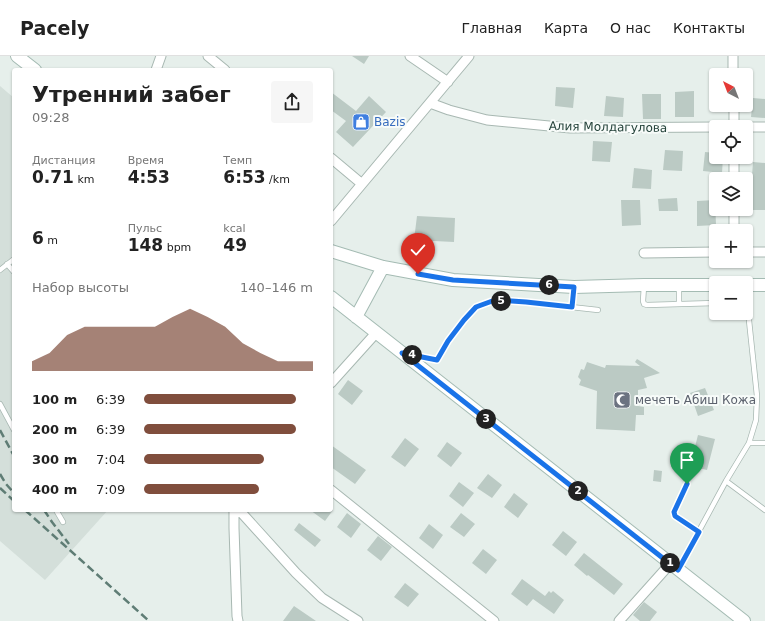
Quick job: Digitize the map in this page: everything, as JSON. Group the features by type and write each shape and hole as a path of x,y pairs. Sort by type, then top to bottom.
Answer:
{"main road":[{"path":"17,56 32,68"},
{"path":"333,252 383,267 453,280 574,287 709,285"},
{"path":"356,317 383,267"},
{"path":"753,285 765,285"},
{"path":"333,300 744,621"}],"street":[{"path":"157,68 161,56"},
{"path":"208,56 223,68"},
{"path":"410,56 448,82"},
{"path":"333,219 470,56"},
{"path":"733,56 733,68"},
{"name":"Алия Молдагулова","path":"430,103 449,110 487,120 570,128 709,127"},
{"path":"753,127 765,127"},
{"path":"333,160 362,184"},
{"path":"644,253 709,252"},
{"path":"753,252 765,252"},
{"path":"333,381 376,333"},
{"path":"333,492 494,621"},
{"path":"234,512 238,621"},
{"path":"240,512 296,573 322,598 358,621"},
{"path":"619,621 674,567"}],"lane":[{"path":"0,270 12,260"},
{"path":"7,264 12,270"},
{"path":"644,285 643,301 644,304 647,305 709,303"},
{"path":"679,285 679,304"},
{"path":"572,307 574,287"},
{"path":"402,353 437,360 448,341 476,307 495,300 598,310"},
{"path":"674,567 699,532 749,442 756,420 757,396 749,320"},
{"path":"0,404 12,426"},
{"path":"749,442 765,443"},
{"path":"677,468 687,480 687,484 674,512 675,516 699,532"},
{"path":"726,481 765,510"},
{"path":"57,512 63,522"}],"shaded area":[{"path":"0,86 12,96 12,512 106,512 45,580 0,541"}],"building":[{"path":"352,56 369,56 364,64"},
{"path":"556,87 575,88 573,108 555,106"},
{"path":"694,91 694,117 675,117 675,92"},
{"name":"Bazis","path":"333,94 356,111 369,96 386,112 353,147 336,132 346,121 333,111"},
{"path":"642,94 661,94 661,119 643,119"},
{"path":"606,96 624,98 623,117 604,116"},
{"path":"753,98 765,99 765,118 751,117 752,112 753,112"},
{"path":"593,141 612,142 610,162 592,161"},
{"path":"665,150 683,151 682,171 663,170"},
{"path":"705,152 709,152 709,164 723,164 722,172 703,171"},
{"path":"753,162 765,163 765,210 753,210"},
{"path":"634,168 652,170 651,189 632,188"},
{"path":"677,198 678,211 659,211 658,199"},
{"path":"621,200 640,200 641,225 622,226"},
{"path":"709,200 709,216 716,216 716,224 697,226 697,201"},
{"path":"417,216 455,218 454,242 414,240"},
{"path":"637,359 660,373 644,378 647,388 638,390 638,406 644,407 644,415 636,415 635,431 596,429 597,391 579,385 581,380 578,377 581,369 584,370 587,362 605,368 606,365 640,366 635,362"},
{"path":"348,380 363,391 352,405 338,394"},
{"path":"705,388 714,410 698,416 690,393"},
{"path":"698,435 715,439 707,470 690,466"},
{"path":"405,438 419,449 405,467 391,457"},
{"path":"447,442 462,453 451,467 437,456"},
{"path":"333,446 366,470 355,484 333,468"},
{"path":"654,470 662,471 661,482 653,481"},
{"path":"488,474 502,485 492,498 477,488"},
{"path":"459,482 474,493 463,507 449,496"},
{"path":"514,493 528,504 518,518 504,507"},
{"path":"313,512 332,512 325,521"},
{"path":"347,513 361,524 351,538 337,527"},
{"path":"461,513 475,524 464,537 450,527"},
{"path":"299,523 321,540 315,547 294,530"},
{"path":"429,524 443,535 433,549 419,538"},
{"path":"563,531 577,542 566,556 552,545"},
{"path":"378,536 392,547 381,561 367,550"},
{"path":"483,549 497,560 486,574 472,563"},
{"path":"584,553 623,584 614,595 574,565"},
{"path":"522,579 545,596 549,591 551,593 553,591 564,600 554,614 533,599 527,606 511,594"},
{"path":"405,583 419,594 408,607 394,597"},
{"path":"644,602 657,612 650,621 640,621 633,615"},
{"path":"294,606 316,621 283,621"}],"railway":[{"path":"0,430 12,452"},
{"path":"0,474 12,491"},
{"path":"0,488 12,499"},
{"path":"27,512 149,621"},
{"path":"45,512 69,544"}],"place":[{"name":"Bazis","path":"361,122"},
{"name":"мечеть Абиш Кожа","path":"622,400"}],"route":[{"path":"418,274 453,280 574,287 572,307 495,300 476,307 448,341 437,360 402,353 678,570 699,532 675,516 674,512 687,484"}]}
